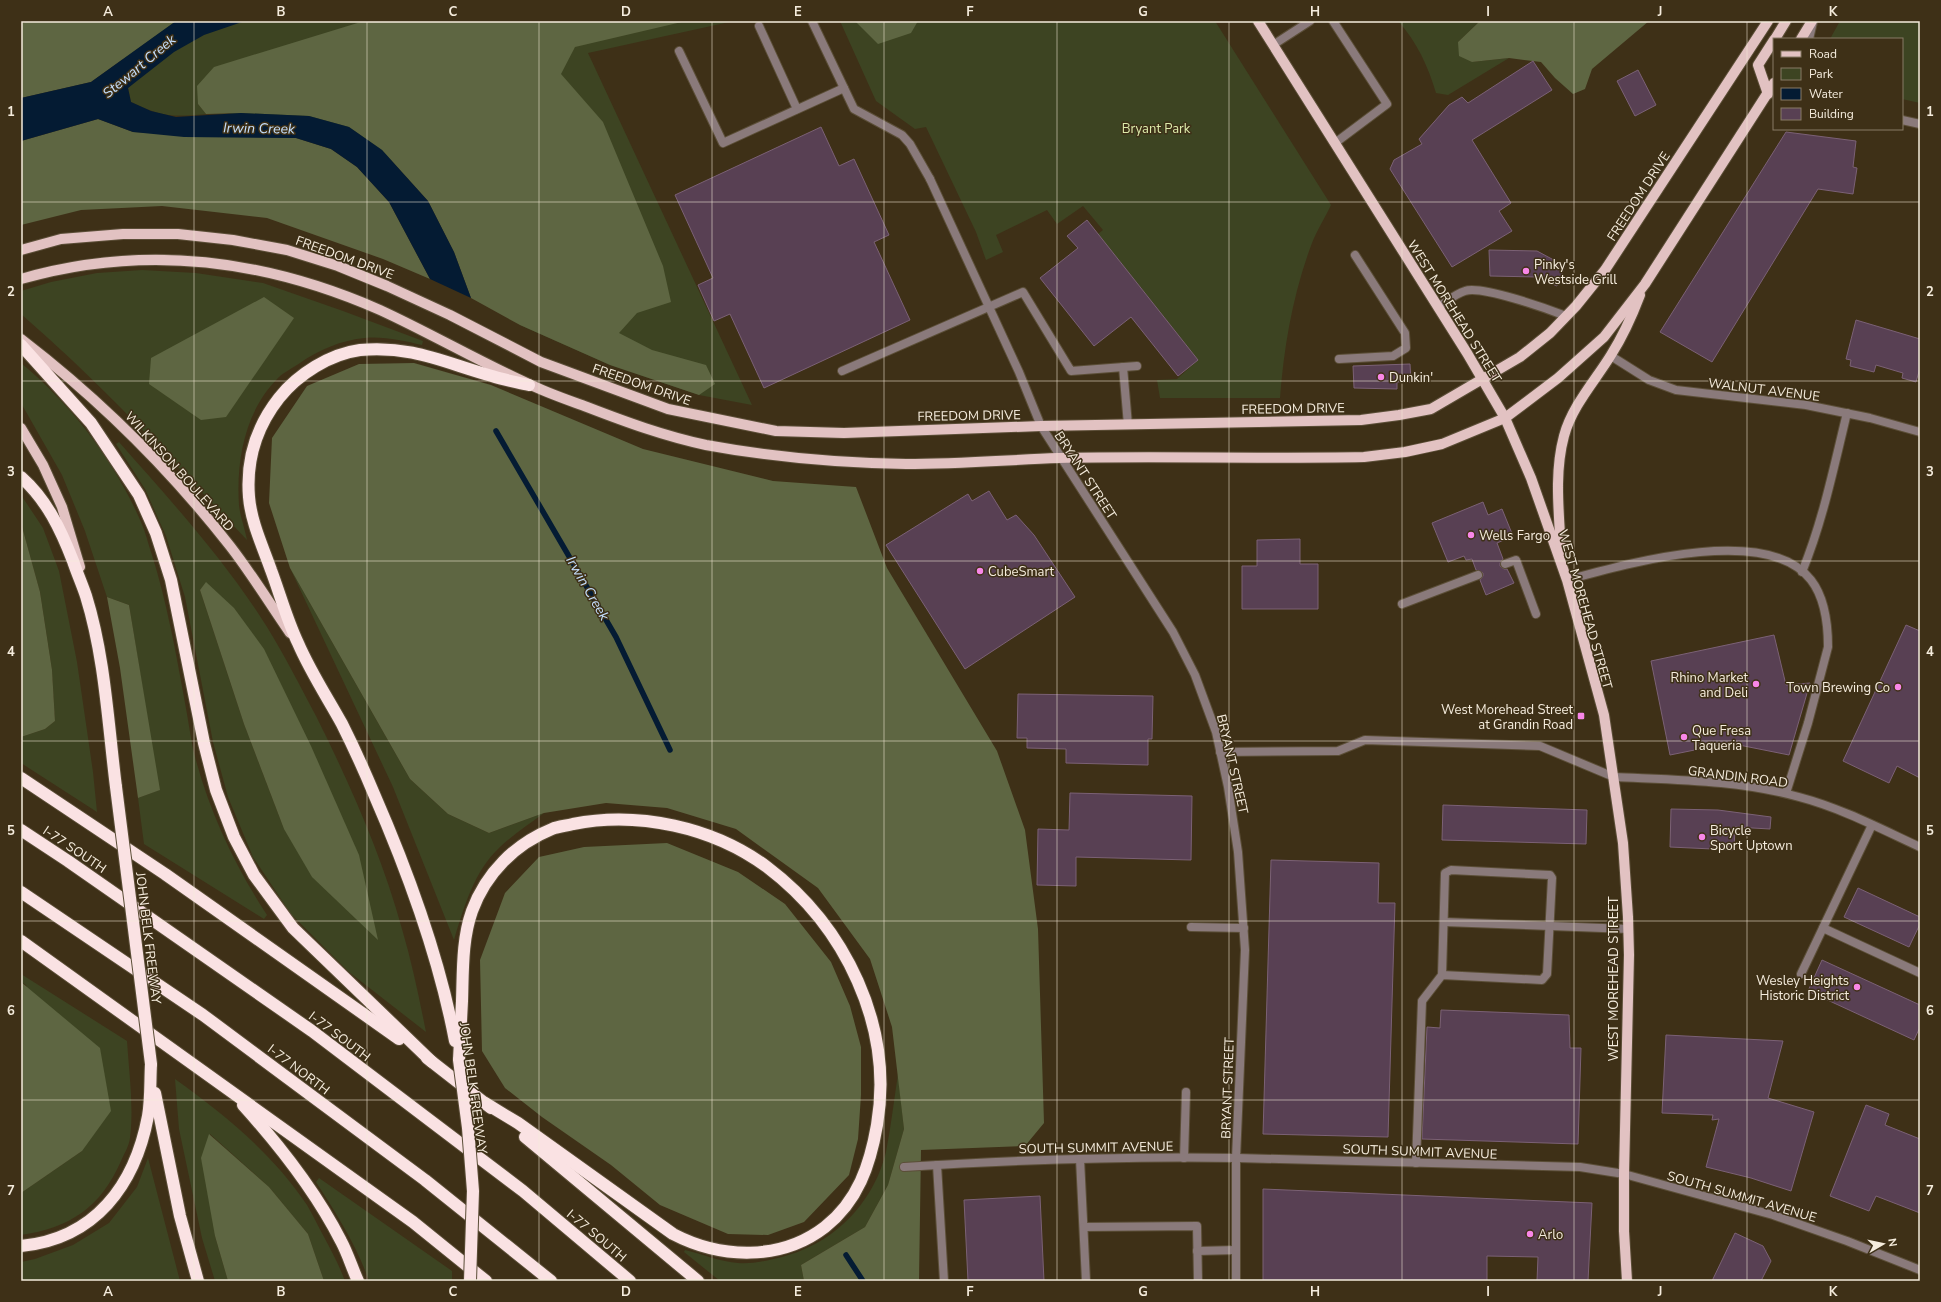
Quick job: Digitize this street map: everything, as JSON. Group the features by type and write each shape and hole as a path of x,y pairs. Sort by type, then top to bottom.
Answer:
{"highway":[{"path":"21,345 91,423 139,495 156,534 171,580 204,743 216,790 234,837 254,875 293,928 432,1062"},
{"name":"JOHN BELK FREEWAY","path":"470,1281 472,1191 468,1128 459,1060 440,978 408,881 374,794 346,733 297,643 255,524 249,498 250,463 259,430 268,412 285,390 294,381 329,360 358,351 388,349 418,353 494,377 529,385"},
{"name":"JOHN BELK FREEWAY","path":"21,477 48,507 63,534 86,596 96,641 105,693 157,1111 180,1216 198,1281"},
{"path":"21,778 165,874 432,1062 485,1103 698,1281"},
{"path":"459,1060 462,963 468,923 472,910 484,886 499,864 531,839 555,828 604,820 640,820 658,823 718,840 766,866 794,890 832,935 852,968 866,1003 878,1055 879,1111 873,1148 861,1183 842,1212 821,1230 791,1245 767,1252 732,1252 712,1249 673,1234 518,1123 485,1103"},
{"name":"I-77 SOUTH","path":"21,830 68,861 312,1031 523,1190 630,1281"},
{"name":"I-77 NORTH","path":"21,892 203,1015 425,1180 551,1281"},
{"path":"21,941 222,1084 406,1218 486,1281"},
{"path":"21,946 50,963"},
{"path":"21,1246 58,1239 70,1234 97,1216 120,1189 134,1164 139,1151 150,1097 151,1064"},
{"path":"222,1084 282,1152 317,1201 342,1242 358,1281"}],"main road":[{"name":"WEST MOREHEAD STREET","path":"1258,21 1483,379 1505,418 1531,478 1567,580 1604,715 1623,843 1629,929 1624,1174 1624,1230 1627,1281"},
{"name":"FREEDOM DRIVE","path":"21,250 61,239 123,234 178,234 233,240 287,250 338,266 387,286 458,319 541,362 668,409 776,431 844,433 1041,426 1361,420 1431,409 1520,357 1550,333 1605,270 1768,21"},
{"path":"1775,38 1786,21"},
{"path":"1802,38 1813,21"},
{"path":"21,279 95,262 177,260 229,265 281,275 329,290 377,309 439,338 529,385 653,432 704,444 759,454 833,462 907,464 1060,458 1364,457 1405,452 1442,444 1505,418 1558,378 1604,337 1645,284 1771,94 1758,65 1773,42"},
{"path":"1561,561 1558,469 1564,436 1588,388 1611,356 1627,328 1645,284"},
{"name":"WILKINSON BOULEVARD","path":"21,339 57,367 106,409 175,482 230,546 297,643"},
{"path":"21,428 42,465 62,507 80,566 86,596"}],"street":[{"name":"BRYANT STREET","path":"812,21 854,109 902,135 910,144 930,178 1019,372 1041,426 1060,458 1173,632 1195,675 1216,732 1228,787 1238,852 1244,928 1236,1158 1236,1281"},
{"path":"1273,45 1310,21"},
{"path":"1334,21 1387,104 1335,143"},
{"path":"1809,38 1813,21"},
{"path":"759,26 797,109"},
{"path":"679,51 723,143 844,88"},
{"path":"1903,120 1920,124"},
{"path":"1339,358 1393,356 1406,348 1405,332 1355,255"},
{"path":"1438,307 1466,290 1484,292 1532,303 1566,316"},
{"path":"842,371 990,308 1023,292 1071,371 1137,366"},
{"name":"WALNUT AVENUE","path":"1611,356 1649,380 1676,390 1806,405 1847,413 1920,432"},
{"path":"1123,367 1128,425"},
{"path":"1802,572 1834,472 1847,413"},
{"path":"1567,580 1610,568 1704,551 1752,552 1782,559 1802,572 1816,587 1822,602 1828,635 1828,647 1808,723 1786,793"},
{"path":"1505,564 1516,560 1536,614"},
{"path":"1402,604 1478,575"},
{"name":"GRANDIN ROAD","path":"1220,752 1338,751 1365,740 1540,746 1614,777 1719,783 1786,793 1843,811 1920,847"},
{"path":"1801,974 1872,825"},
{"path":"1416,1163 1422,1001 1442,975 1445,873 1451,870 1548,874 1552,878 1547,974 1542,980 1442,975"},
{"path":"1444,922 1629,929"},
{"path":"1191,927 1244,928"},
{"path":"1823,928 1920,973"},
{"path":"1184,1158 1186,1092"},
{"name":"SOUTH SUMMIT AVENUE","path":"904,1167 1080,1159 1236,1158 1580,1167 1624,1174 1773,1215 1847,1240 1920,1270"},
{"path":"1080,1159 1086,1281"},
{"path":"937,1165 944,1281"},
{"path":"1084,1227 1197,1226 1198,1281"},
{"path":"1197,1251 1236,1250"}],"green space":[{"path":"28,21 176,21 91,82 21,98 21,24"},
{"path":"132,21 734,21 588,53 752,405 699,395 610,365 520,325 436,173 198,104 206,114 184,116 167,115 151,111 131,102 128,88 137,80 109,40"},
{"path":"364,21 686,21 575,47 561,74 603,122 663,266 671,302 637,313 619,333 652,350 706,365 715,384 699,395 610,365 520,325 471,298 454,252 428,201 382,150 349,127 309,116 241,113 206,114 198,104 197,86 214,67"},
{"name":"Bryant Park","path":"840,21 1215,21 1331,205 1316,233 1305,262 1290,320 1280,398 1160,398 1157,380 1177,379 1198,360 1098,234 1103,230 1083,206 1057,224 1047,210 996,235 1003,252 986,260 976,232 926,127 915,129 876,101"},
{"path":"855,21 918,21 911,33 878,44"},
{"path":"1398,21 1480,21 1458,42 1472,62 1509,58 1448,95 1436,93 1421,55 1411,37"},
{"path":"1480,21 1649,21 1592,69 1585,89 1573,94 1555,78 1541,62 1509,58 1472,62 1459,56 1458,42"},
{"path":"1840,21 1920,21 1920,103 1903,99 1903,38 1831,38"},
{"path":"98,119 133,132 296,138 331,149 357,167 389,202 430,279 383,259 267,218 162,206 81,210 21,225 21,141"},
{"path":"142,270 196,273 263,283 423,341 422,345 394,339 356,339 331,346 315,354 278,378 267,391 250,421 241,454 238,488 239,505 247,540 109,396 21,314 21,291 51,282 97,273"},
{"path":"264,297 294,318 226,417 201,420 149,384 151,358"},
{"path":"21,363 40,379 75,416 105,456 141,522 146,534 167,610 193,749 199,771 223,835 243,876 267,915 264,919 144,844 138,798 159,790 129,605 107,597 85,531 62,475 21,403"},
{"path":"414,363 491,385 643,449 773,481 856,487 887,568 997,751 1025,830 1038,929 1044,1123 1025,1146 921,1150 919,1281 804,1281 801,1265 865,1227 888,1185 904,1129 892,1027 870,959 818,888 736,829 667,808 606,803 544,813 489,833 448,814 410,779 290,568 269,503 272,438 307,386 359,364"},
{"path":"119,442 158,486 197,532 251,602 274,638 316,716 353,794 385,874 409,955 426,1032 349,972 291,914 253,857 228,797 213,742 185,597 166,536 145,489 116,444","holes":["206,583 284,829 244,724 200,590"]},
{"path":"21,495 43,528 59,571 77,662 93,772 97,812 21,763 21,737 45,729 55,721 52,670 40,592 21,523"},
{"path":"21,523 40,592 52,670 55,721 45,729 21,737"},
{"path":"290,568 410,779 448,814 489,833 544,813 500,847 483,867 466,902 454,940 393,787"},
{"path":"206,582 234,608 264,649 311,746 359,855 378,940 312,877 284,829 244,724 200,590"},
{"path":"107,597 129,605 160,790 138,798 120,668"},
{"path":"667,843 738,872 785,904 831,962 850,1006 861,1047 861,1095 858,1139 849,1175 804,1222 768,1235 728,1234 660,1205 611,1165 542,1117 505,1088 482,1051 480,960 505,893 539,857 584,847"},
{"path":"21,974 127,1041 132,1114 128,1147 113,1177 104,1191 93,1203 82,1213 69,1221 39,1232 21,1235 21,1193 82,1151 26,985 21,982"},
{"path":"21,982 100,1048 111,1111 82,1151 21,1193"},
{"path":"898,1074 904,1129 888,1185 865,1227 801,1265 804,1281 720,1281 684,1252 685,1250 718,1260 732,1262 761,1262 800,1251 816,1244 830,1235 855,1212 865,1199 881,1168 888,1142"},
{"path":"175,1079 212,1106 247,1136 294,1186 307,1205 345,1281 324,1281 308,1234 269,1187 210,1134 215,1236 228,1281 215,1281 202,1238 179,1129"},
{"path":"209,1134 269,1187 308,1234 324,1281 228,1281 215,1236 201,1158"},
{"path":"148,1158 180,1281 21,1281 21,1262 35,1259 73,1245 109,1223 137,1187"},
{"path":"319,1178 452,1271 452,1281 369,1281 352,1242 316,1182"}],"water":[{"name":"Stewart Creek","path":"176,21 245,21 204,35 174,52 128,88 131,102 151,111 176,117 241,113 309,116 349,127 382,150 428,201 454,252 471,298 430,279 389,202 357,167 331,149 296,138 184,137 133,132 98,119 21,141 21,98 91,82"}],"building":[{"path":"1533,61 1552,90 1472,140 1511,203 1499,211 1512,231 1452,267 1390,169 1394,160 1422,144 1419,139 1449,105 1462,97 1468,103"},
{"path":"1638,70 1656,105 1635,116 1617,81"},
{"path":"821,127 839,166 854,159 889,235 874,242 910,320 764,388 730,314 714,321 698,285 713,278 675,195"},
{"path":"1786,132 1856,141 1853,167 1857,168 1853,194 1818,189 1712,362 1660,332"},
{"path":"1087,220 1198,360 1178,376 1131,317 1094,346 1040,278 1078,248 1067,236"},
{"name":"Pinky's Westside Grill","path":"1489,250 1537,251 1565,266 1557,286 1537,277 1490,276"},
{"path":"1856,320 1920,339 1920,368 1916,382 1902,378 1903,373 1876,365 1874,372 1850,366 1851,360 1846,359"},
{"path":"1410,364 1411,382 1397,382 1397,389 1354,388 1353,366"},
{"name":"CubeSmart","path":"989,491 1007,520 1016,515 1034,535 1075,597 965,669 886,545 968,494 972,501"},
{"path":"1483,502 1488,515 1502,509 1513,536 1497,543 1503,559 1500,566 1507,569 1514,583 1486,595 1480,580 1483,573 1476,570 1472,559 1466,560 1464,556 1448,562 1432,523"},
{"path":"1300,539 1300,564 1318,564 1318,609 1242,609 1242,566 1257,566 1257,540"},
{"name":"Town Brewing Co","path":"1906,625 1920,631 1920,778 1897,766 1889,783 1843,761"},
{"path":"1774,635 1786,685 1810,683 1789,755 1729,743 1670,755 1651,661"},
{"path":"1018,694 1153,696 1152,739 1148,739 1148,765 1066,763 1066,749 1027,748 1027,738 1017,738"},
{"path":"1070,793 1192,796 1191,860 1076,857 1076,886 1037,885 1038,829 1069,830"},
{"path":"1443,805 1587,810 1586,844 1442,840"},
{"name":"Bicycle Sport Uptown","path":"1671,809 1718,810 1771,817 1770,829 1735,827 1734,850 1670,847"},
{"path":"1271,860 1379,863 1378,903 1395,903 1388,1137 1263,1134"},
{"path":"1858,888 1920,917 1920,924 1909,947 1844,917"},
{"path":"1822,960 1920,1005 1920,1027 1914,1040 1808,991"},
{"path":"1441,1010 1569,1015 1570,1048 1581,1048 1578,1144 1422,1139 1427,1027 1440,1028"},
{"path":"1666,1035 1783,1041 1768,1098 1814,1112 1791,1191 1751,1178 1706,1167 1719,1119 1712,1120 1713,1115 1662,1113"},
{"path":"1866,1105 1889,1114 1885,1125 1920,1139 1920,1213 1876,1196 1869,1211 1830,1196"},
{"path":"1263,1189 1592,1203 1588,1281 1537,1281 1538,1257 1487,1256 1487,1281 1263,1281"},
{"path":"1040,1196 1044,1281 968,1281 964,1200"},
{"path":"1735,1233 1763,1246 1771,1261 1761,1281 1712,1281"}],"waterway":[{"name":"Irwin Creek","path":"496,431 616,637 670,750"},
{"name":"Irwin Creek","path":"846,1255 863,1281"}],"place":[{"name":"Pinky's Westside Grill","path":"1526,271"},
{"name":"Dunkin'","path":"1381,377"},
{"name":"Wells Fargo","path":"1471,535"},
{"name":"CubeSmart","path":"980,571"},
{"name":"Rhino Market and Deli","path":"1756,684"},
{"name":"Town Brewing Co","path":"1898,687"},
{"name":"West Morehead Street at Grandin Road","path":"1581,716"},
{"name":"Que Fresa Taqueria","path":"1684,737"},
{"name":"Bicycle Sport Uptown","path":"1702,837"},
{"name":"Wesley Heights Historic District","path":"1857,987"},
{"name":"Arlo","path":"1530,1234"}]}
